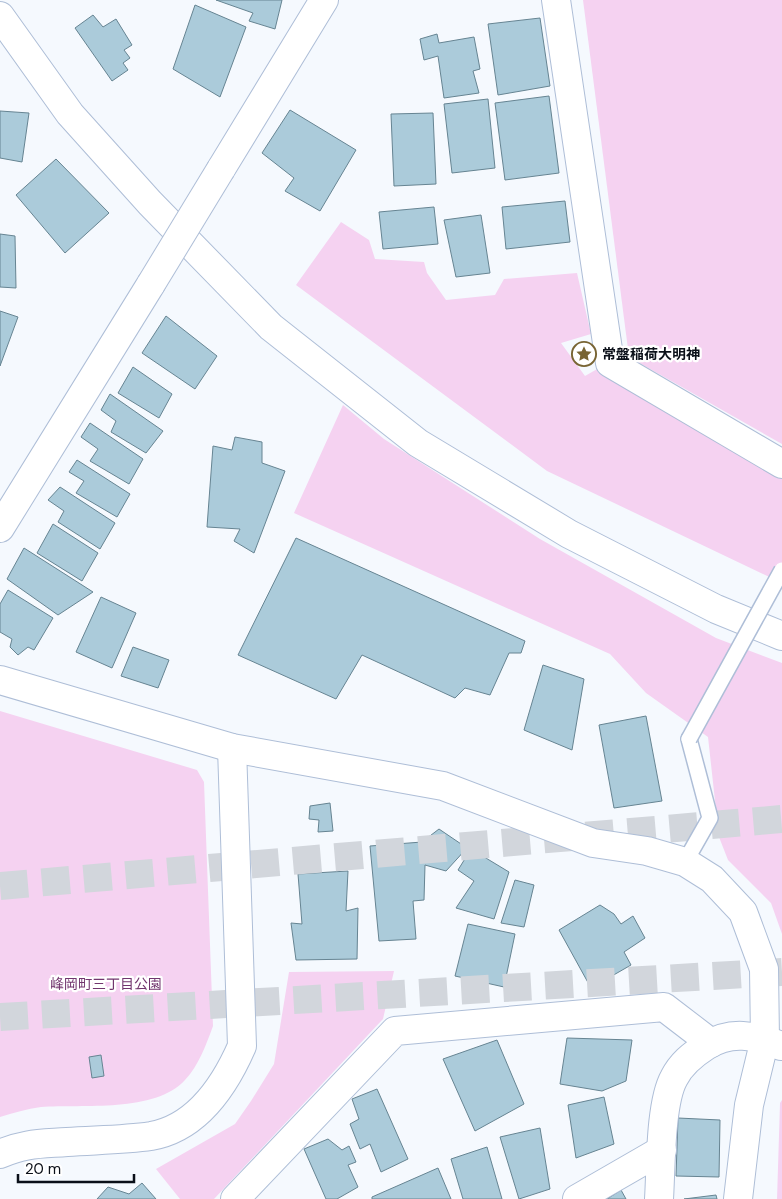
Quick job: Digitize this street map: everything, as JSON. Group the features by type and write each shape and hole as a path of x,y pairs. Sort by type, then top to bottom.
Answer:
{"street":[{"path":"0,528 324,0"},
{"path":"556,0 610,363 782,464"},
{"path":"0,16 70,114 150,203 279,333 418,443 569,534 716,609 782,636"},
{"path":"0,680 232,748 443,786 592,843 648,851 685,862 712,879 743,912 764,969 773,1043 749,1105 738,1199"},
{"path":"0,1154 21,1145 152,1136 176,1127 205,1107 230,1074 242,1046 232,748"},
{"path":"235,1199 394,1031 664,1007 711,1043"},
{"path":"659,1199 664,1116 673,1079 690,1056 717,1039 744,1034 773,1043"},
{"path":"577,1199 662,1150"}],"lane":[{"path":"685,862 710,818 689,739 782,570"}],"green space":[{"path":"583,0 782,0 782,444 629,357"},
{"path":"341,222 369,240 375,259 424,262 427,273 446,300 495,295 504,279 577,273 591,334 561,343 585,376 599,368 782,476 782,583 547,471 296,285"},
{"path":"343,405 384,439 540,539 716,638 782,663 782,934 771,903 728,860 719,837 708,737 646,693 610,654 294,513"},
{"name":"峰岡町三丁目公園","path":"0,711 197,770 204,782 213,1026 202,1054 190,1074 172,1091 156,1098 118,1105 41,1107 0,1117"},
{"path":"394,971 383,1019 214,1199 180,1199 156,1169 235,1124 251,1101 274,1064 289,972"},
{"path":"782,1100 782,1199 777,1199 780,1103"}],"building":[{"path":"216,0 282,0 275,29 249,21 253,13"},
{"path":"195,5 246,27 220,97 173,69"},
{"path":"93,15 103,27 116,19 132,45 124,50 130,58 123,63 128,70 112,81 75,28"},
{"path":"540,18 550,86 498,95 488,24"},
{"path":"437,34 439,43 474,37 480,69 473,71 479,93 444,98 438,56 424,60 420,39"},
{"path":"549,96 559,173 505,180 495,103"},
{"path":"488,99 495,168 452,173 444,104"},
{"path":"290,110 356,150 320,211 285,191 294,178 262,153"},
{"path":"0,111 29,113 22,162 0,158"},
{"path":"433,113 436,184 394,186 391,114"},
{"path":"56,159 109,213 65,253 16,195"},
{"path":"565,201 570,242 506,249 502,207"},
{"path":"434,207 438,244 383,249 379,212"},
{"path":"481,215 490,273 456,277 444,220"},
{"path":"0,234 15,236 16,288 0,287"},
{"path":"0,311 18,317 0,366"},
{"path":"166,316 217,356 195,389 142,353"},
{"path":"133,367 172,394 159,418 118,393"},
{"path":"110,394 163,431 146,453 111,432 116,421 101,410"},
{"path":"90,423 143,459 129,484 90,461 98,449 81,437"},
{"path":"235,437 262,442 262,463 285,471 254,553 234,541 240,529 207,527 213,446 232,450"},
{"path":"77,460 130,494 117,517 76,493 84,481 69,472"},
{"path":"60,487 115,523 100,549 58,522 64,511 48,500"},
{"path":"53,524 98,553 82,581 37,553"},
{"path":"296,538 525,641 521,653 509,653 490,695 465,688 455,698 362,655 336,699 238,655"},
{"path":"24,548 93,592 58,615 7,579"},
{"path":"8,590 53,618 34,650 28,647 18,655 10,647 12,639 0,632 0,604"},
{"path":"101,597 136,613 112,668 76,652"},
{"path":"133,647 169,660 158,688 121,676"},
{"path":"543,665 584,679 572,750 524,730"},
{"path":"646,716 662,801 614,808 599,725"},
{"path":"330,803 333,831 318,832 319,820 309,819 310,806"},
{"path":"439,829 467,848 446,871 425,865 424,900 413,901 416,939 379,941 370,846 422,842"},
{"path":"471,849 509,872 494,919 456,908 474,881 458,870"},
{"path":"348,871 346,911 358,908 357,959 296,960 291,923 302,924 298,874"},
{"path":"515,880 534,885 524,927 501,923"},
{"path":"600,905 614,914 621,924 633,916 645,938 624,952 631,965 591,988 559,930"},
{"path":"468,924 515,934 504,987 455,976"},
{"path":"567,1038 632,1040 626,1081 602,1091 560,1084"},
{"path":"497,1040 524,1104 475,1131 443,1059"},
{"path":"101,1055 104,1076 92,1078 89,1057"},
{"path":"377,1089 408,1159 381,1172 370,1144 360,1149 350,1124 359,1119 352,1099"},
{"path":"604,1097 614,1144 576,1158 568,1105"},
{"path":"678,1118 720,1120 719,1177 676,1176"},
{"path":"540,1128 550,1189 519,1199 500,1137"},
{"path":"328,1139 342,1150 349,1146 356,1162 348,1165 358,1187 337,1199 326,1199 304,1149"},
{"path":"487,1147 502,1199 463,1199 451,1159"},
{"path":"438,1168 451,1199 372,1199 372,1197"},
{"path":"142,1183 156,1199 97,1199 108,1187 129,1194"},
{"path":"621,1190 626,1199 607,1199"},
{"path":"716,1195 717,1199 684,1199"}],"tunnel":[{"path":"0,886 782,819"},
{"path":"0,1017 782,972"}],"place":[{"name":"常盤稲荷大明神","path":"584,354"}]}
